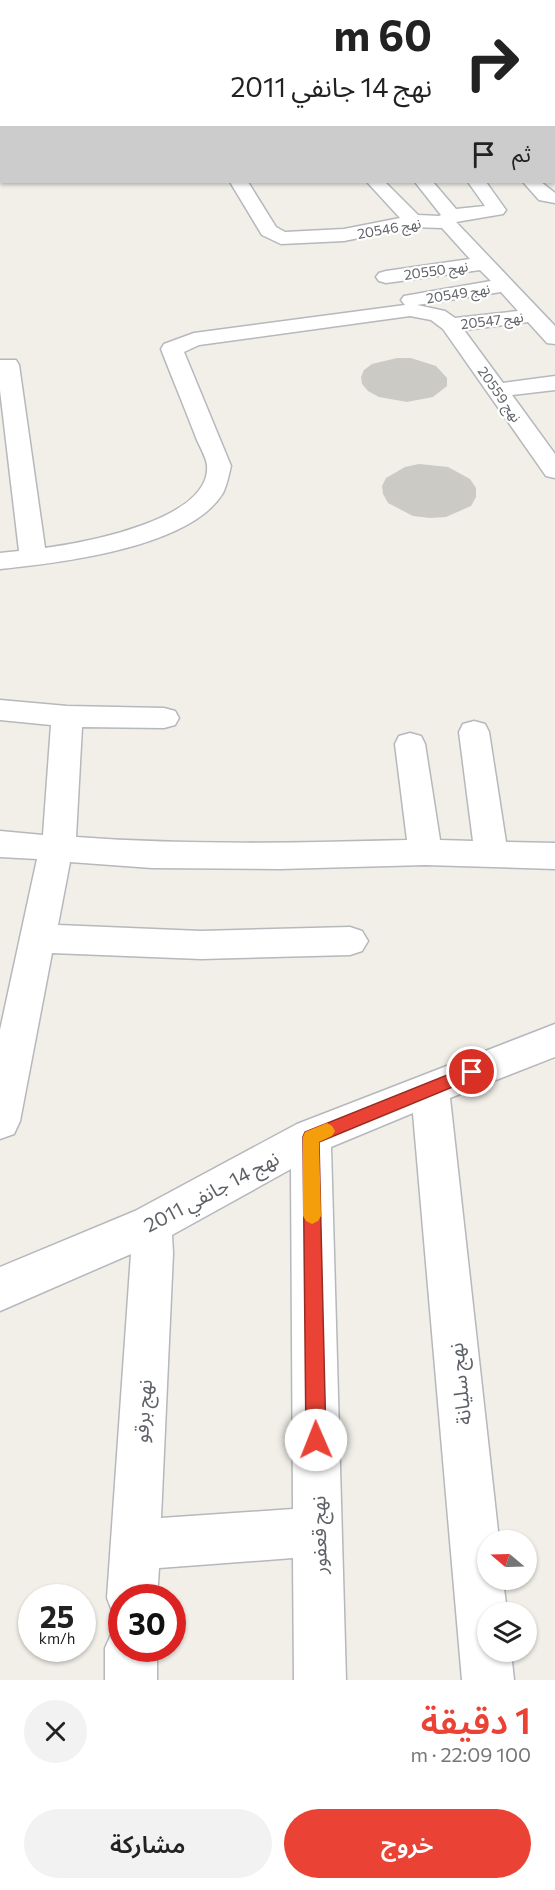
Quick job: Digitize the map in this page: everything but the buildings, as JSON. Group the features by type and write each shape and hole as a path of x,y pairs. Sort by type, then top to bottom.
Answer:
{"street":[{"name":"نهج 20546","path":"240,183 269,231 281,238 344,235 412,221 447,219 448,224 555,338"},
{"path":"377,183 412,221"},
{"path":"425,183 447,219 497,210 478,183"},
{"path":"533,183 544,196 555,198"},
{"name":"نهج 20550","path":"386,277 486,263"},
{"name":"نهج 20549","path":"411,300 506,285"},
{"path":"0,561 112,545 147,534 190,512 210,492 219,476 219,466 174,356 172,349 181,343 410,310 429,312 447,322"},
{"name":"نهج 20547","path":"447,322 533,315"},
{"name":"نهج 20559","path":"447,322 555,471"},
{"path":"8,365 33,558"},
{"path":"497,390 555,383"},
{"path":"0,710 67,716 164,718"},
{"path":"0,1121 37,938 58,848 67,716"},
{"path":"474,732 491,853"},
{"path":"410,744 425,852"},
{"path":"0,844 152,855 279,856 425,852 555,856"},
{"path":"37,938 201,945 350,941"},
{"name":"نهج 14 جانفي 2011","path":"0,1289 150,1225 311,1137 555,1040"},
{"name":"نهج سليانة","path":"430,1088 488,1680"},
{"name":"نهج قعفور","path":"311,1137 320,1680"},
{"name":"نهج برقو","path":"133,1584 152,1253 150,1225"},
{"path":"134,1545 317,1532"},
{"path":"131,1662 131,1680"}],"slow traffic":[{"path":"312,1216 311,1137 327,1131"}],"route":[{"path":"316,1440 311,1137 472,1072"}]}
